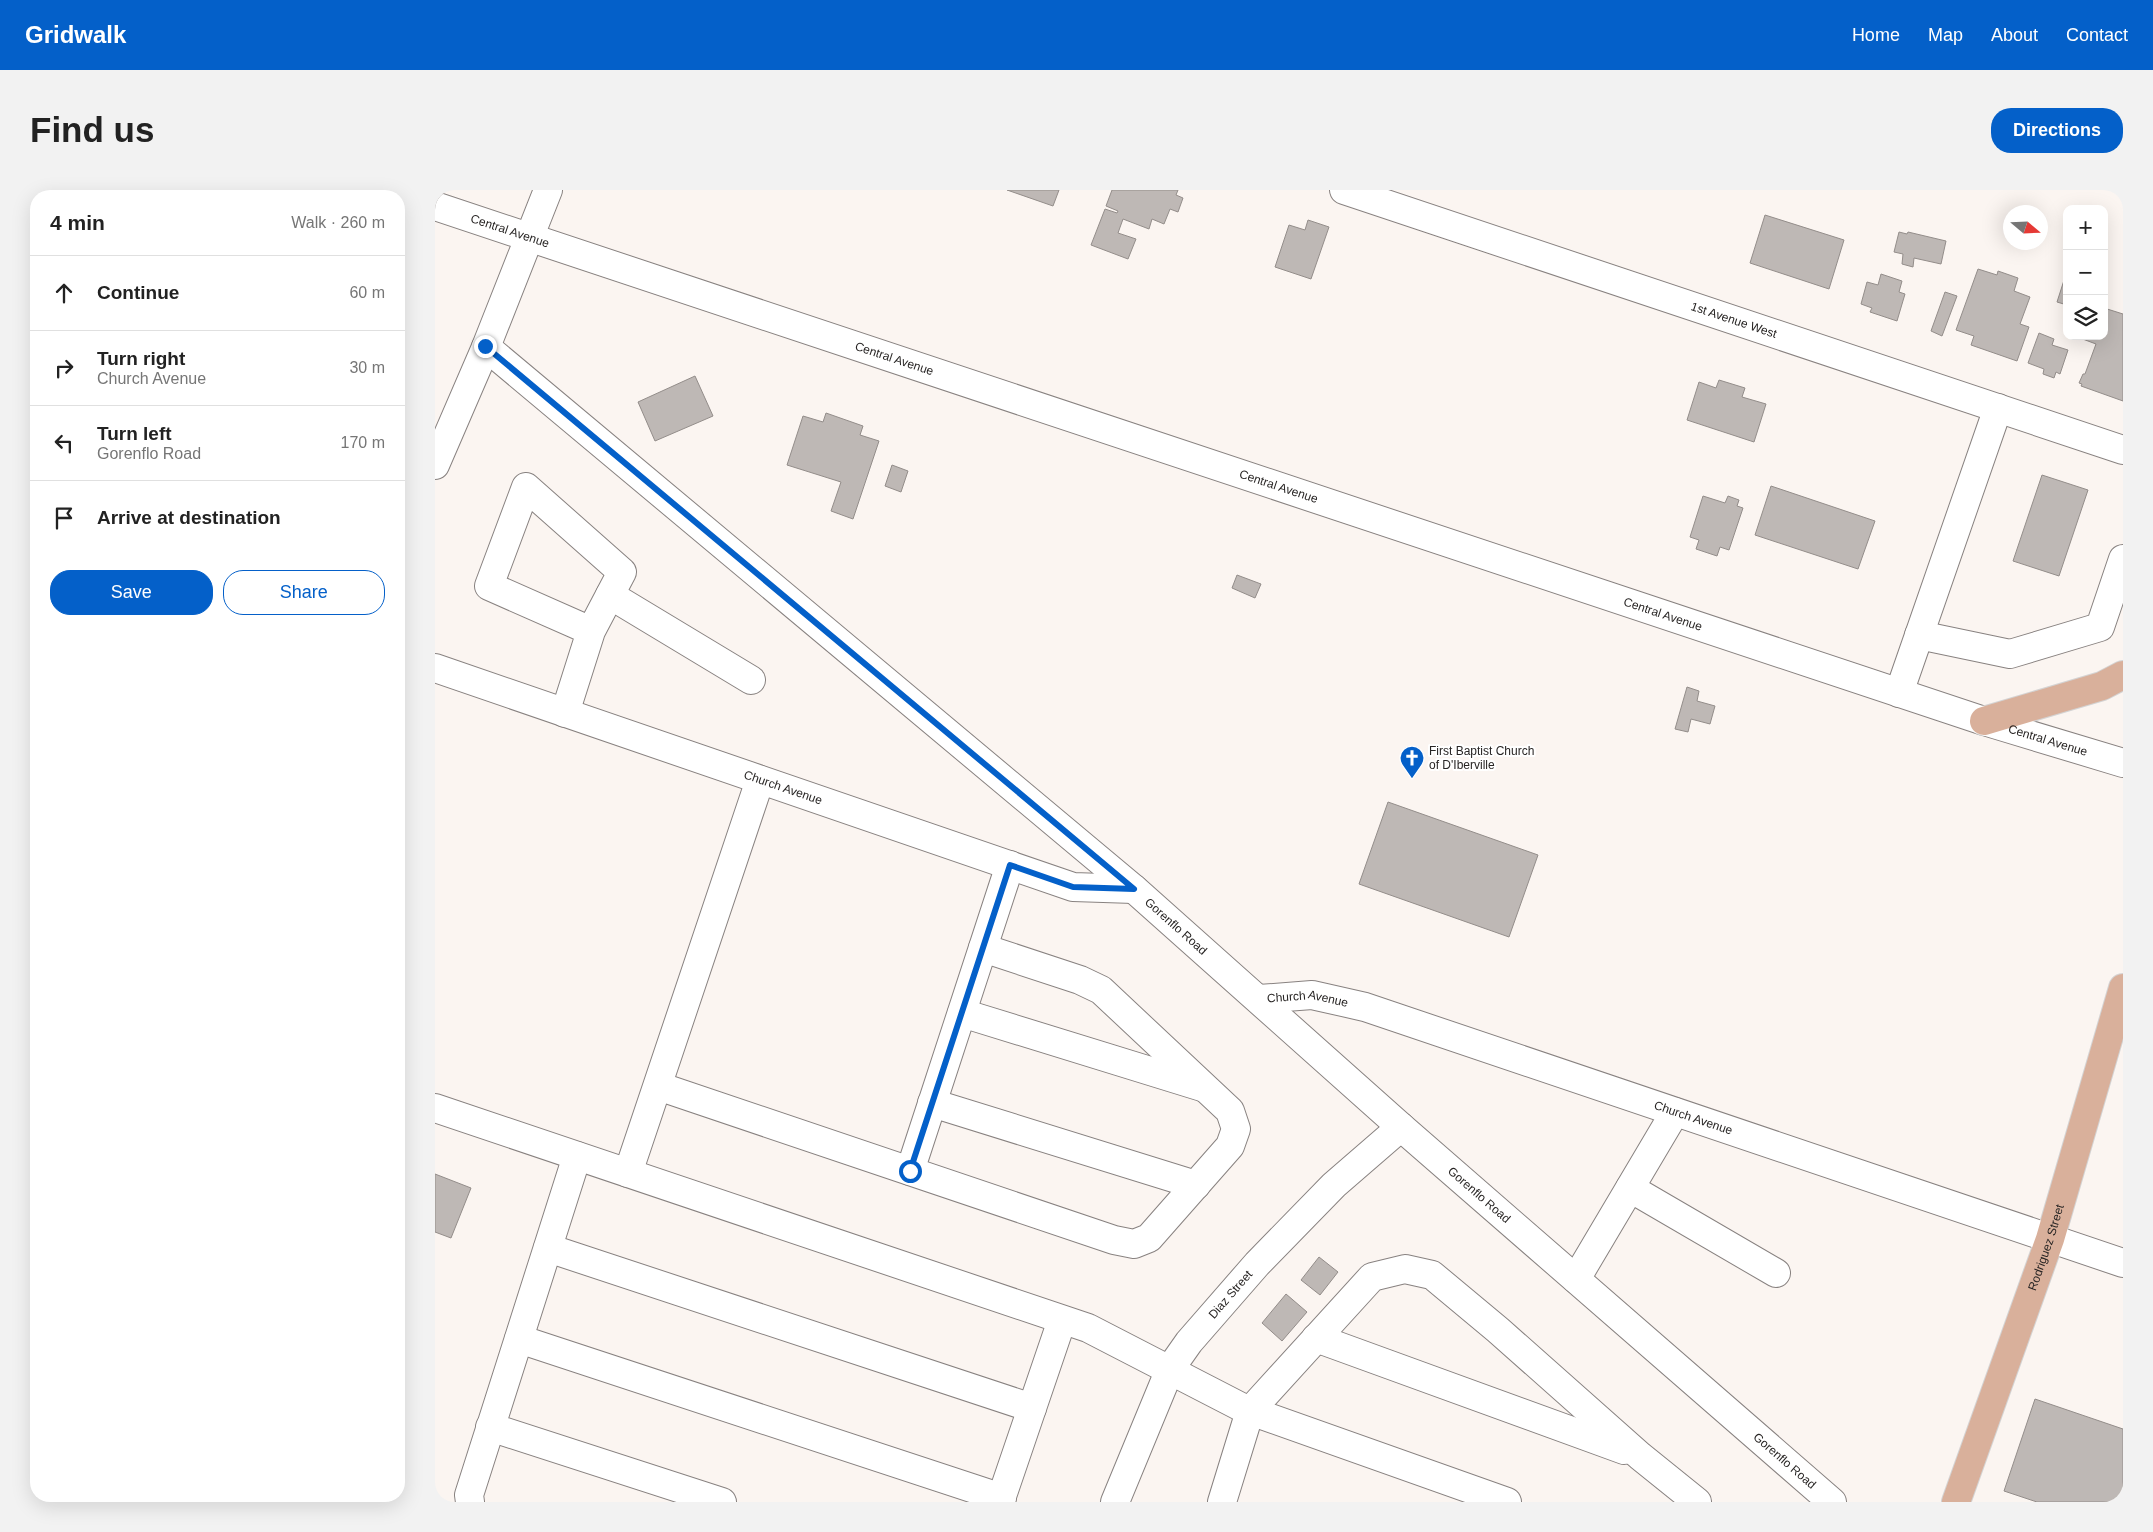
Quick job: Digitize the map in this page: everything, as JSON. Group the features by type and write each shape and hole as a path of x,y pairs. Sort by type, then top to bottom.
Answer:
{"main road":[{"path":"1985,721 2102,686 2123,675"},
{"name":"Rodriguez Street","path":"1956,1502 2050,1240 2123,988"}],"street":[{"path":"435,465 548,190"},
{"name":"1st Avenue West","path":"1344,190 2123,450"},
{"name":"Central Avenue","path":"435,206 1985,721 2123,763"},
{"name":"Gorenflo Road","path":"485,346 1134,889 1401,1127 1832,1502"},
{"path":"1899,692 1998,408"},
{"path":"565,713 591,631 622,572 526,487 489,586 591,631"},
{"path":"1919,635 2010,654 2099,627 2123,559"},
{"path":"610,595 751,680"},
{"name":"Church Avenue","path":"435,668 1073,887 1134,889"},
{"path":"628,1174 760,780"},
{"path":"910,1171 1010,865"},
{"path":"658,1086 1114,1240 1134,1244 1149,1238 1230,1146 1236,1129 1231,1111 1101,990 1081,980 983,948"},
{"name":"Church Avenue","path":"1259,999 1312,995 1365,1007 2123,1264"},
{"path":"962,1013 1207,1088"},
{"path":"932,1103 1196,1185"},
{"path":"435,1108 1088,1328 1250,1411 1507,1502"},
{"path":"1576,1279 1675,1112"},
{"name":"Diaz Street","path":"1115,1502 1170,1369 1189,1342 1257,1264 1334,1185 1401,1127"},
{"path":"470,1502 469,1495 490,1427 577,1156"},
{"path":"1630,1188 1776,1273"},
{"path":"548,1248 1032,1408"},
{"path":"1222,1502 1250,1411 1372,1277 1405,1269 1432,1276 1498,1330 1640,1456 1697,1502"},
{"path":"519,1339 1001,1500 1062,1320"},
{"path":"1316,1338 1640,1456"},
{"path":"490,1427 722,1502"}],"building":[{"path":"1007,190 1059,190 1053,206"},
{"path":"1112,190 1178,190 1176,195 1183,198 1178,212 1170,209 1164,224 1152,219 1149,229 1123,219 1118,233 1136,239 1128,259 1091,245 1105,209 1117,213 1118,211 1106,206"},
{"path":"1765,215 1844,240 1829,289 1750,263"},
{"path":"1308,220 1329,227 1311,279 1275,267 1289,225 1305,230"},
{"path":"1899,232 1907,234 1908,232 1946,241 1941,264 1914,258 1913,267 1902,264 1903,254 1894,252"},
{"path":"1978,269 1997,275 1998,271 2018,278 2014,291 2030,297 2020,324 2029,327 2017,361 1971,345 1974,336 1956,330"},
{"path":"1881,274 1902,281 1899,292 1905,294 1897,321 1870,312 1872,308 1861,304 1867,282 1878,285"},
{"path":"2063,283 2063,304 2057,302"},
{"path":"1945,292 1957,296 1942,336 1931,331"},
{"path":"2108,309 2123,314 2123,401 2081,386 2082,384 2079,383 2083,374 2085,374 2096,344 2085,340 2108,340"},
{"path":"2039,333 2054,339 2052,345 2068,350 2060,374 2056,372 2054,378 2043,374 2044,369 2028,363"},
{"path":"695,376 713,416 655,441 638,402"},
{"path":"1719,380 1745,388 1742,397 1766,404 1754,442 1687,420 1699,382 1716,388"},
{"path":"826,413 863,426 860,435 879,441 853,519 831,511 841,482 787,465 803,416 823,422"},
{"path":"892,465 908,471 901,492 885,486"},
{"path":"2042,475 2088,490 2059,576 2013,561"},
{"path":"1771,486 1875,521 1858,569 1755,535"},
{"path":"1703,496 1725,503 1728,496 1739,500 1737,506 1743,508 1729,550 1720,547 1717,556 1696,549 1699,540 1690,537"},
{"path":"1237,575 1261,584 1255,598 1232,588"},
{"path":"1687,687 1699,691 1697,701 1715,706 1710,724 1691,719 1688,732 1675,729"},
{"path":"1388,802 1538,855 1509,937 1359,884"},
{"path":"435,1174 471,1188 451,1238 435,1232"},
{"path":"1319,1257 1338,1272 1320,1295 1301,1280"},
{"path":"1286,1294 1307,1312 1282,1341 1262,1323"},
{"path":"2035,1399 2123,1429 2123,1502 2037,1502 2004,1491"}],"place":[{"name":"First Baptist Church of D'Iberville","path":"1412,779"}],"route":[{"path":"485,346 1134,889 1073,887 1010,865 910,1171"}]}
